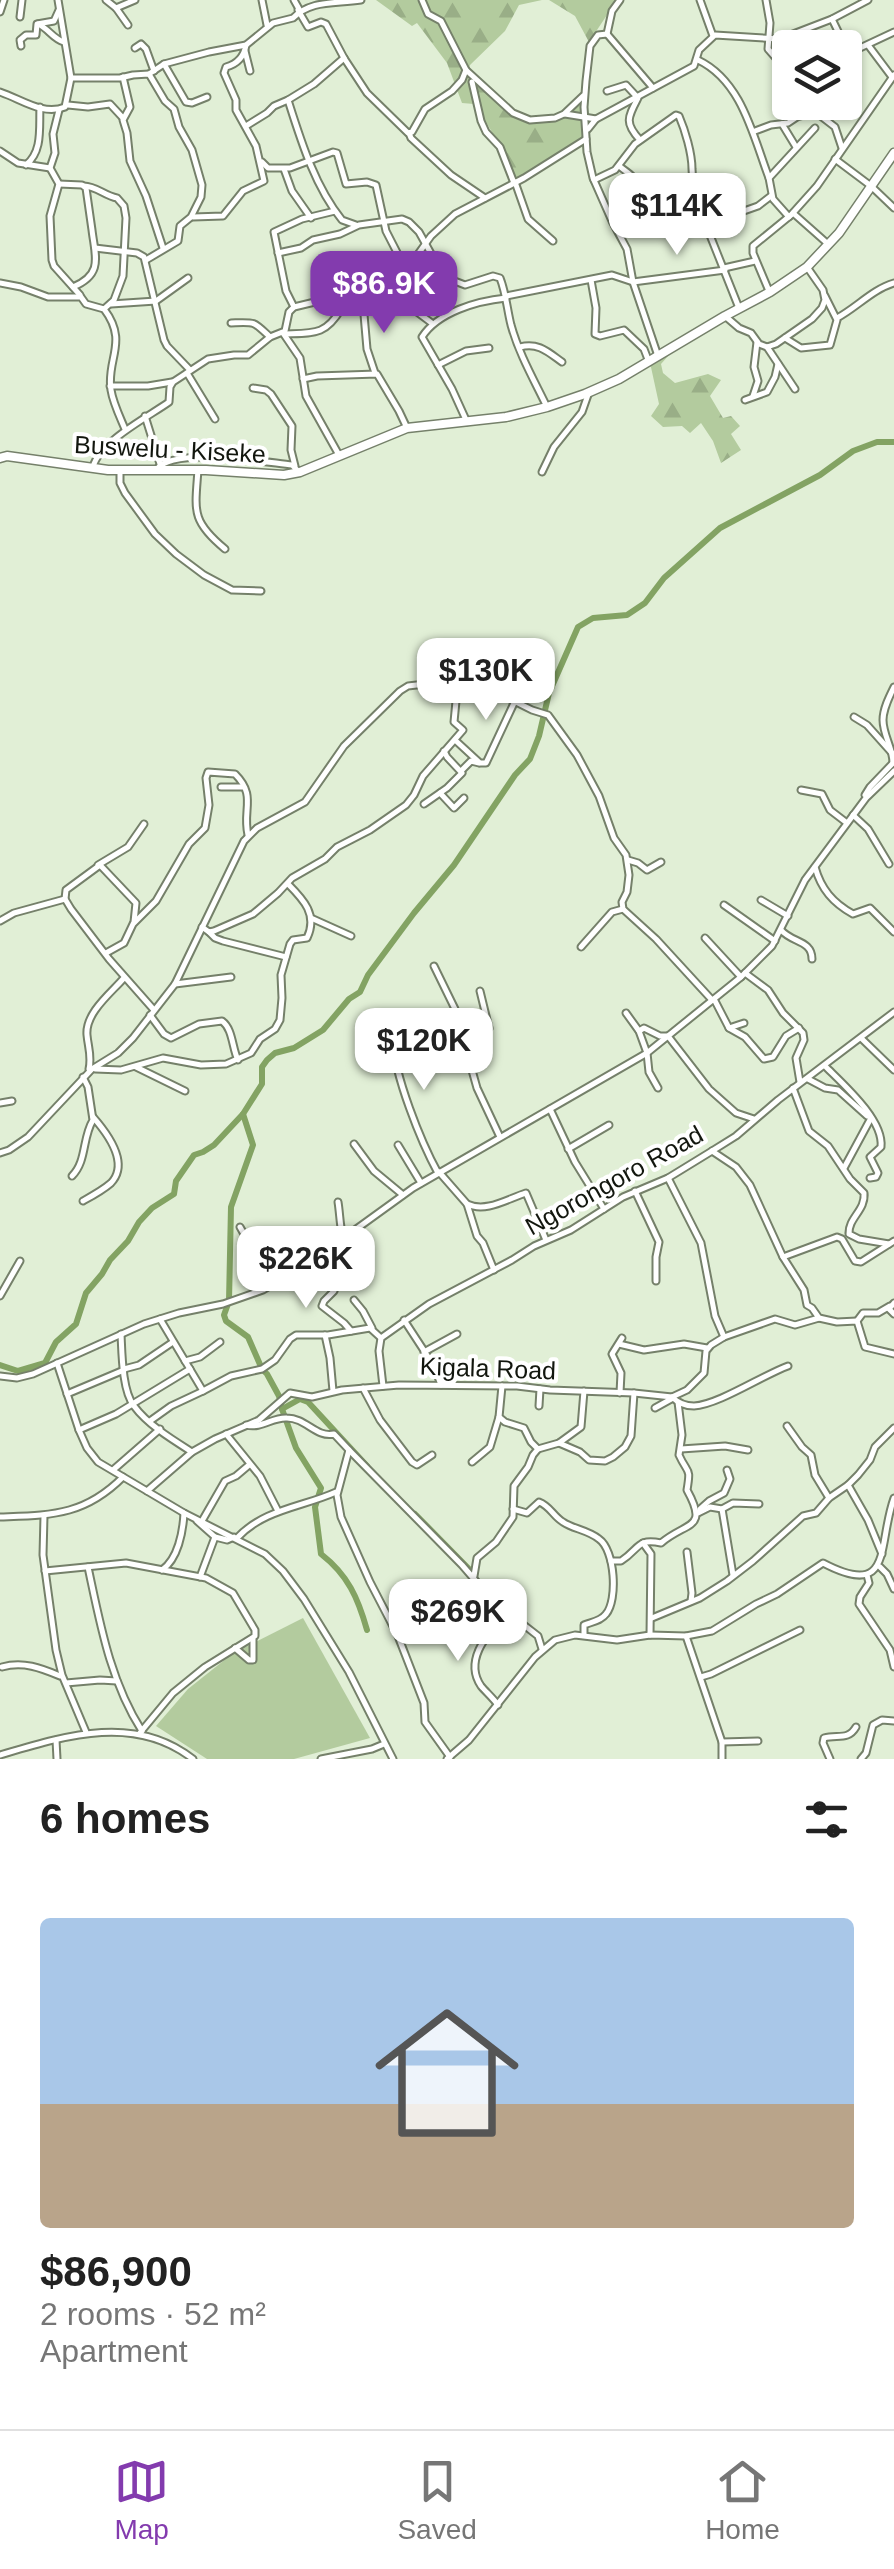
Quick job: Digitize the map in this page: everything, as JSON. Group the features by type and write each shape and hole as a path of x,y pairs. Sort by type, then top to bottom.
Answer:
{"main road":[{"name":"Buswelu - Kiseke","path":"0,458 120,470 158,467 284,475 406,428 506,417 548,407 589,392 648,362 807,267 829,245 871,186 891,167 894,153"}],"street":[{"path":"0,12 4,0"},
{"path":"20,17 22,0"},
{"path":"106,0 128,24"},
{"path":"116,8 134,0"},
{"path":"262,0 267,28"},
{"path":"294,0 308,27 326,24 368,93 451,174 485,198"},
{"path":"191,217 223,216 243,191 262,183 264,175 260,158 236,110 236,100 224,72 226,67 238,62 246,48 273,23 295,16 306,4 361,0"},
{"path":"422,0 428,14 442,21 475,82 506,108 522,117 555,118 585,94"},
{"path":"607,34 612,11 620,0"},
{"path":"700,0 713,36"},
{"path":"766,0 768,49 772,54"},
{"path":"110,386 173,382 206,360 248,355 270,337 324,330 341,309 363,302 397,281 426,242 455,214 515,182 586,136 596,119 694,66 699,50 713,36 789,37 868,0"},
{"path":"37,24 54,21 59,4"},
{"path":"59,4 72,78 53,134 55,153 50,168 59,184 50,216 52,260 86,304 104,309 113,323 116,338 110,386 126,431"},
{"path":"832,19 837,30"},
{"path":"37,24 64,42"},
{"path":"21,46 24,36 37,34 37,24"},
{"path":"862,48 894,32"},
{"path":"607,34 653,88"},
{"path":"607,34 591,43 585,94 586,136 594,180 627,249 658,356"},
{"path":"134,48 141,44 145,47 152,73 166,101 174,108 192,150 202,185 191,217 180,226 178,241 146,260"},
{"path":"770,292 752,253 754,246 791,215 817,186 893,76 868,45"},
{"path":"72,78 152,73 164,64 208,52 246,48"},
{"path":"246,48 250,71"},
{"path":"246,126 314,84 344,58"},
{"path":"696,60 726,81 754,132 771,196 829,245"},
{"path":"164,64 186,102 192,104 207,97"},
{"path":"410,133 429,105 458,84 466,70"},
{"path":"123,77 130,109 123,118"},
{"path":"458,84 475,82"},
{"path":"475,82 481,121 500,147 528,219 553,241"},
{"path":"607,91 626,84 638,98"},
{"path":"0,92 23,103 59,110"},
{"path":"638,98 629,121 640,140"},
{"path":"288,100 335,212 344,222 358,225"},
{"path":"66,104 110,104 123,118 130,161 164,248"},
{"path":"26,165 34,159 38,146 40,108"},
{"path":"564,114 596,119"},
{"path":"594,180 619,166 640,140 676,114 679,116 692,168 691,184 739,308"},
{"path":"754,132 793,120"},
{"path":"828,120 842,148"},
{"path":"782,124 796,148"},
{"path":"769,178 815,128"},
{"path":"0,151 10,160 50,168"},
{"path":"260,158 268,168 284,169 336,152 345,183 376,184 382,221 406,270"},
{"path":"834,158 894,208"},
{"path":"619,166 636,181 652,222 707,223 758,206 771,196"},
{"path":"284,169 292,191 311,218"},
{"path":"59,184 92,187 107,197 118,198 124,206 127,224 122,282 111,304 104,309"},
{"path":"73,287 89,278 96,264 84,186"},
{"path":"294,307 286,291 274,232 293,222 335,212"},
{"path":"278,253 302,248 358,225 396,218 406,220 426,242 444,277 466,285 497,276 502,281 513,332 548,407"},
{"path":"96,248 137,253 146,260 166,346 189,372 215,419"},
{"path":"466,422 452,388 422,339 432,324 480,302 612,275 634,282 756,261"},
{"path":"785,338 801,348 831,344 837,318 807,267"},
{"path":"111,304 156,301 188,278"},
{"path":"590,280 596,308 595,334 624,330 644,349 648,362"},
{"path":"397,281 413,309 432,324"},
{"path":"837,318 894,282"},
{"path":"0,283 48,297 81,297"},
{"path":"767,347 818,314 824,294"},
{"path":"283,333 294,307 326,301 341,309"},
{"path":"363,302 367,350 374,374 385,384 406,428"},
{"path":"725,316 767,347 795,390"},
{"path":"231,323 257,324 270,337"},
{"path":"283,333 300,358 306,396 339,455"},
{"path":"753,396 758,381 754,367 757,342"},
{"path":"520,347 534,345 562,362"},
{"path":"438,366 466,351 489,348"},
{"path":"745,400 767,392 778,364"},
{"path":"303,379 374,374"},
{"path":"93,468 97,455 130,425 169,402 173,382"},
{"path":"145,416 158,467 179,458 218,456 297,469 292,426 270,394 253,388"},
{"path":"542,472 554,447 582,412 589,392"},
{"path":"120,470 125,493 155,534 176,554 232,590 261,591"},
{"path":"198,470 197,518 225,549"},
{"path":"0,1153 28,1136 88,1073 127,1045 175,984 248,836 306,802 335,757 400,691 416,684 466,694 498,694 545,712 591,780 614,838 628,860 630,874 623,909"},
{"path":"894,687 883,722 894,759"},
{"path":"208,932 253,914 296,875 406,805 423,776 463,728 454,722 456,699 450,690"},
{"path":"424,804 471,761 486,763 515,701"},
{"path":"854,717 867,725 894,759"},
{"path":"454,740 480,763"},
{"path":"444,750 460,771"},
{"path":"866,798 870,787 894,759"},
{"path":"0,1376 24,1376 160,1319 254,1294 312,1261 421,1183 647,1053 743,975 775,940 815,867 852,815 894,770"},
{"path":"133,924 156,901 190,844 205,828 209,805 207,774 235,774 246,787 248,836"},
{"path":"221,786 246,787"},
{"path":"800,790 822,794 830,810 847,824"},
{"path":"440,793 454,808 464,798"},
{"path":"852,815 868,829 889,864"},
{"path":"65,899 68,888 128,847 144,824"},
{"path":"628,860 647,870 660,862"},
{"path":"98,865 136,903 133,924 124,943 106,953"},
{"path":"815,867 820,884 837,904 853,914 870,908 894,932"},
{"path":"88,1073 163,1058 201,1065 226,1064 251,1053 260,1039 278,1025 286,956 292,941 308,937 312,927 312,918 302,899 288,884"},
{"path":"0,921 14,912 65,899"},
{"path":"65,899 152,1012 164,1034 171,1038 198,1024 222,1021 228,1026 238,1060"},
{"path":"761,900 788,916"},
{"path":"724,905 775,940"},
{"path":"581,946 612,912 623,909"},
{"path":"623,909 713,1000 728,1028 745,1038 761,1057 776,1054 786,1036 799,1028"},
{"path":"312,918 352,936"},
{"path":"202,927 223,941 286,956"},
{"path":"781,930 788,938 806,945 812,959"},
{"path":"705,938 743,975 768,990 799,1028 804,1040 796,1058 801,1084"},
{"path":"434,966 455,1009 458,1051 468,1056"},
{"path":"83,1201 110,1183 118,1168 108,1135 94,1117 88,1087 88,1025 125,977"},
{"path":"175,984 231,978"},
{"path":"480,991 489,1028 469,1034 468,1056 477,1088 500,1137"},
{"name":"Ngorongoro Road","path":"381,1338 473,1279 712,1152 894,1012"},
{"path":"626,1014 639,1031 649,1072 658,1088"},
{"path":"888,1018 894,1024"},
{"path":"454,1027 446,1020 393,1040 404,1090 439,1173 474,1208 485,1208 526,1193 546,1240"},
{"path":"728,1028 744,1023"},
{"path":"639,1031 644,1028 668,1036"},
{"path":"668,1036 709,1089 736,1113 754,1119"},
{"path":"861,1038 894,1070"},
{"path":"133,1066 185,1090"},
{"path":"825,1066 871,1119 883,1142 870,1157 878,1173 870,1178"},
{"path":"808,1079 838,1090 871,1119"},
{"path":"784,1257 848,1232 865,1198 828,1146 807,1128 793,1088"},
{"path":"0,1104 12,1101"},
{"path":"550,1108 568,1149 604,1209"},
{"path":"72,1176 78,1170 85,1136 94,1117"},
{"path":"844,1168 871,1119"},
{"path":"568,1149 608,1125"},
{"path":"354,1144 374,1171 403,1195"},
{"path":"398,1144 421,1183"},
{"path":"712,1152 736,1168 750,1186 804,1290 806,1303 820,1318"},
{"path":"668,1178 701,1244 714,1316 724,1338"},
{"path":"635,1191 659,1242 656,1281"},
{"path":"338,1202 343,1239 351,1254 348,1264"},
{"path":"466,1204 476,1236 494,1270"},
{"path":"240,1228 253,1250 284,1278"},
{"path":"848,1232 858,1239 891,1242"},
{"path":"837,1236 857,1262 891,1242"},
{"path":"0,1296 20,1261"},
{"path":"312,1261 334,1291 322,1306 350,1331"},
{"path":"354,1300 381,1338 383,1386"},
{"path":"892,1305 890,1312 894,1314"},
{"path":"892,1305 878,1313 863,1313 857,1322 864,1348 894,1354"},
{"path":"620,1392 622,1373 612,1354 620,1341 643,1350 684,1344 707,1348 776,1319 796,1325 820,1318 857,1322"},
{"path":"160,1319 202,1391"},
{"path":"404,1320 434,1366 441,1386"},
{"path":"150,1421 171,1406 275,1360 292,1337 372,1328"},
{"path":"121,1334 132,1405 192,1452"},
{"path":"424,1352 456,1334"},
{"path":"324,1335 334,1392"},
{"path":"67,1394 138,1365 173,1342"},
{"path":"185,1361 220,1342"},
{"path":"656,1408 687,1390 704,1373 707,1348"},
{"path":"58,1363 79,1430 98,1462 272,1559 304,1599 393,1759"},
{"path":"674,1399 690,1406 706,1403 788,1366"},
{"path":"79,1430 132,1405 190,1368"},
{"name":"Kigala Road","path":"147,1490 192,1452 268,1414 290,1394 312,1397 383,1386 517,1386 634,1392 674,1399"},
{"path":"472,1462 490,1447 502,1386"},
{"path":"362,1388 380,1420 414,1464 432,1455"},
{"path":"539,1406 540,1389"},
{"path":"474,1579 478,1558 496,1542 512,1517 514,1486 538,1449 559,1442 583,1425 584,1391"},
{"path":"559,1442 589,1460 606,1461 613,1457 625,1447 630,1436 634,1392"},
{"path":"674,1399 682,1435 680,1458 690,1473 687,1490 698,1512"},
{"path":"498,1417 524,1428 538,1449"},
{"path":"246,1425 256,1427 278,1419 294,1419 324,1435 334,1434 498,1605 538,1636 542,1649"},
{"path":"787,1426 811,1455 815,1475 829,1498"},
{"path":"652,1618 691,1602 754,1562 803,1516 816,1512 848,1485 870,1460 878,1443 894,1428"},
{"path":"112,1471 160,1429"},
{"path":"226,1434 262,1480 278,1511"},
{"path":"680,1449 725,1446 748,1450"},
{"path":"349,1450 337,1505 398,1636 424,1703 425,1722 448,1758 469,1740 542,1649 563,1637 617,1640 700,1634 722,1626 824,1563 836,1571 867,1575 880,1567 894,1498"},
{"path":"199,1520 223,1484 249,1464"},
{"path":"611,1561 621,1561 650,1540 664,1542 693,1523 710,1500 723,1495 730,1479 727,1470"},
{"path":"0,1517 69,1512 96,1500 123,1477"},
{"path":"848,1485 882,1554"},
{"path":"199,1520 215,1537 227,1540 278,1511 304,1501 316,1501 338,1490"},
{"path":"513,1508 526,1513 538,1502 544,1503 563,1522 602,1540 613,1577 608,1610 600,1619 584,1625 584,1636"},
{"path":"698,1512 734,1503 759,1504"},
{"path":"722,1509 733,1575"},
{"path":"159,1571 174,1560 184,1513"},
{"path":"44,1516 45,1571 56,1650 86,1732"},
{"path":"200,1576 215,1537"},
{"path":"643,1543 652,1554 650,1635"},
{"path":"687,1552 691,1602"},
{"path":"45,1571 126,1563 200,1576 233,1592 255,1630 253,1660 235,1648"},
{"path":"88,1566 114,1678 140,1732"},
{"path":"880,1567 894,1589"},
{"path":"867,1575 869,1583 859,1604 892,1653 894,1676"},
{"path":"498,1605 502,1618 480,1645 476,1664 478,1682 498,1705"},
{"path":"701,1676 800,1630"},
{"path":"686,1636 722,1742 722,1759"},
{"path":"140,1732 173,1693 205,1667 253,1639"},
{"path":"2,1667 28,1665 64,1680 114,1678"},
{"path":"861,1759 873,1725 882,1720 894,1721"},
{"path":"830,1759 822,1742 824,1738 852,1734 856,1727"},
{"path":"0,1755 86,1732 117,1730 140,1732 193,1759"},
{"path":"56,1740 57,1759"},
{"path":"722,1742 758,1742"},
{"path":"321,1759 353,1756 384,1744"}],"green space":[{"path":"376,0 542,0 519,5 505,31 470,65 468,73 508,110 529,122 542,121 584,103 586,139 514,180 504,152 478,109 474,104 462,103 447,63 417,23 412,26"},
{"path":"549,0 617,0 589,42 575,16"},
{"path":"664,348 669,355 661,364 663,373 675,383 708,374 721,380 710,396 723,418 731,416 740,426 731,434 741,450 721,463 701,423 690,433 682,426 663,427 651,416 659,404 649,358"},
{"path":"303,1618 370,1738 294,1759 207,1759 156,1726 188,1689 232,1654"}],"waterway":[{"path":"0,1365 18,1371 45,1363 56,1342 76,1324 86,1293 139,1222 174,1194 176,1181 194,1155 214,1145 243,1114 262,1084 262,1067 267,1060 323,1030 360,992 368,975 530,759 549,693 578,627 593,618 627,615 645,603 664,578 720,528 820,475 853,451 877,442 894,442"},
{"path":"243,1114 253,1145 231,1207 226,1321 248,1337 282,1409 300,1399 308,1402 367,1466"},
{"path":"282,1409 296,1448 321,1488 315,1507 321,1554 351,1588 367,1630"},
{"path":"415,1514 472,1572"}]}
